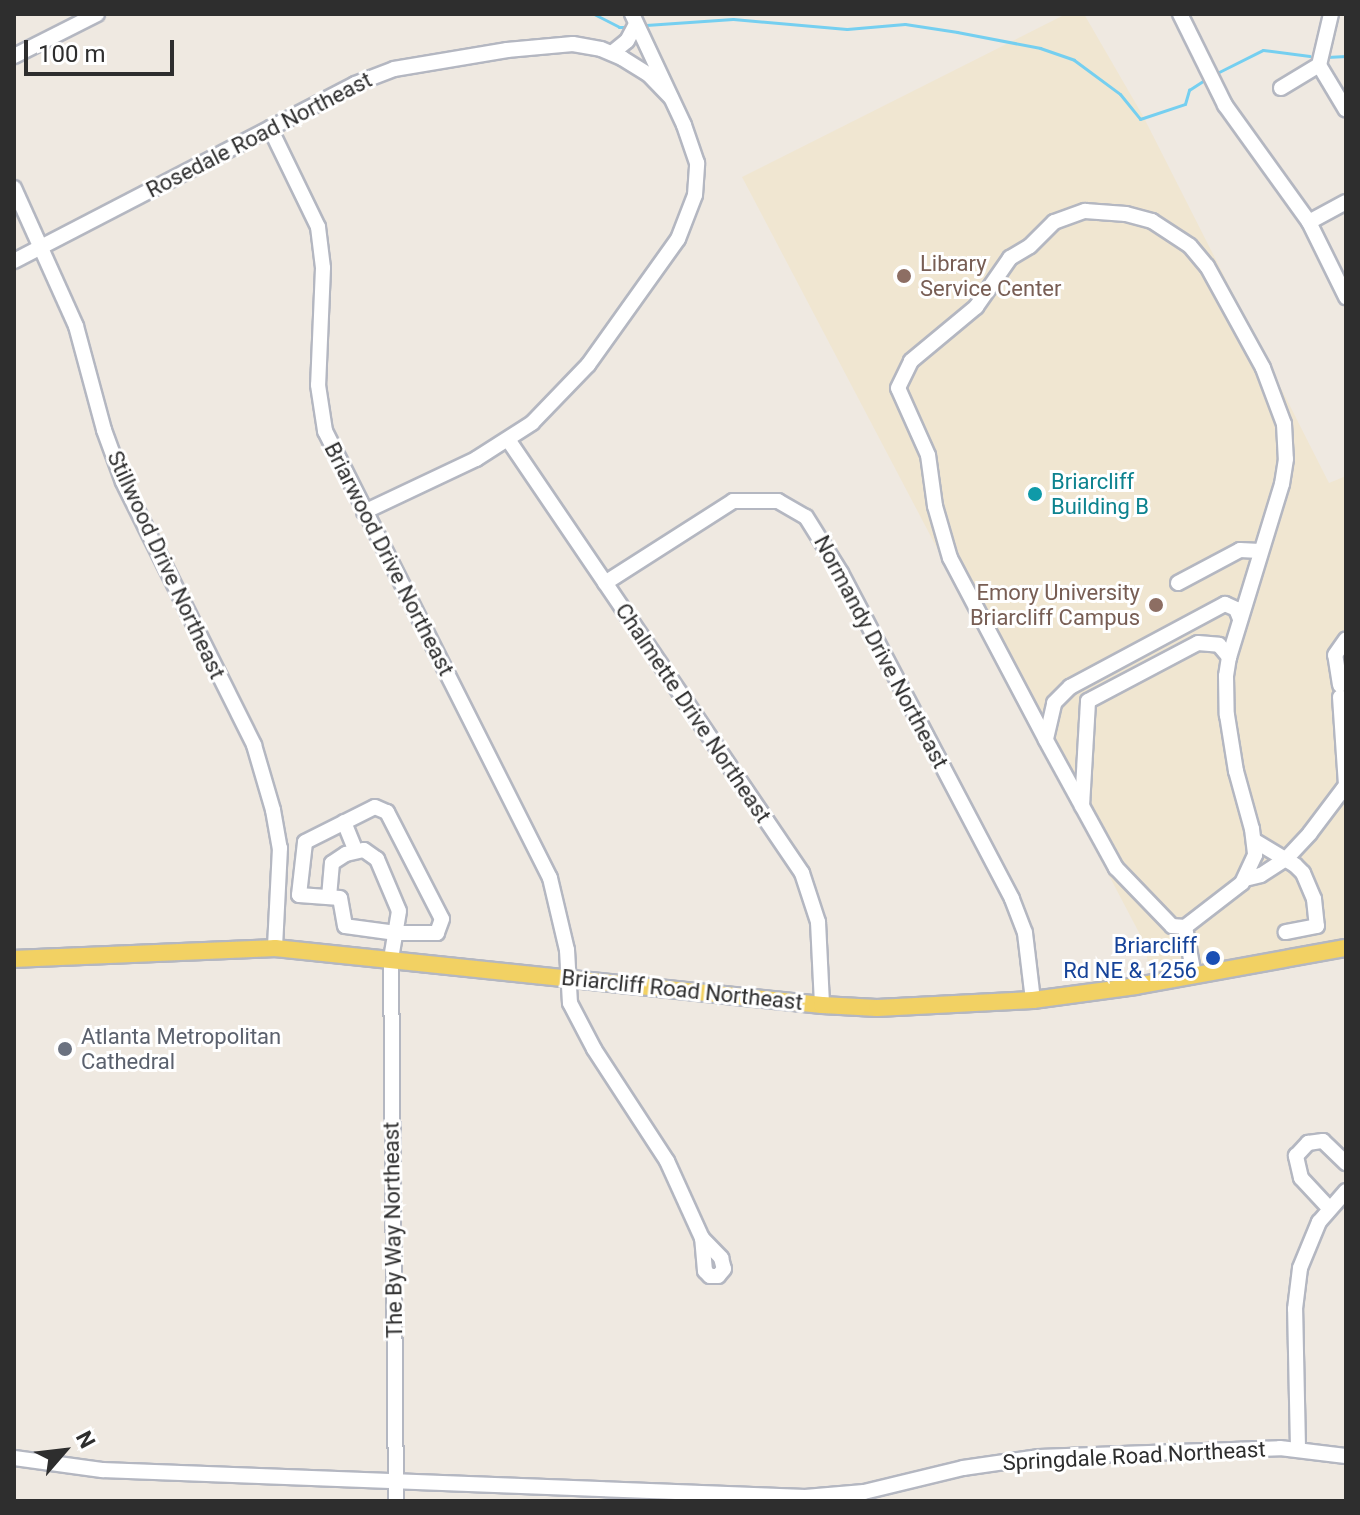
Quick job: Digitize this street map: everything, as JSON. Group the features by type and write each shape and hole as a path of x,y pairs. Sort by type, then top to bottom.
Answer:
{"main road":[{"name":"Briarcliff Road Northeast","path":"14,959 275,948 822,1005 877,1008 1033,1000 1346,948"}],"street":[{"path":"14,56 97,14"},
{"path":"1180,14 1229,112 1309,222 1346,297"},
{"path":"1331,14 1319,65 1346,110"},
{"path":"612,53 627,41 634,19"},
{"path":"364,512 509,441 552,403 588,365 660,266 686,223 695,195 697,163 634,19"},
{"name":"Rosedale Road Northeast","path":"14,261 370,76 394,69 563,44 612,53 648,74 671,98"},
{"path":"1281,88 1319,65"},
{"name":"Briarwood Drive Northeast","path":"270,128 318,227 323,268 318,395 325,431 550,878 559,907 571,978 570,1003 594,1049 667,1161 702,1238"},
{"name":"Stillwood Drive Northeast","path":"14,188 76,326 104,430 123,482 254,745 276,822 281,870 275,948"},
{"path":"1309,222 1346,202"},
{"path":"1245,879 1252,865 1255,841 1227,715 1229,657 1282,484 1286,459 1284,424 1263,368 1207,266 1182,239 1139,217 1085,211 1054,222 1030,246 1010,258 976,307 911,361 898,388 928,455 935,506 950,558 1082,807 1126,880 1172,926 1185,927 1245,879 1261,875 1286,859 1345,789 1335,655 1346,639"},
{"name":"Chalmette Drive Northeast","path":"509,441 802,873 818,922 822,1005"},
{"name":"Normandy Drive Northeast","path":"605,583 733,501 778,501 806,517 841,573 1018,910 1029,953 1033,1000"},
{"path":"1178,583 1240,550 1260,551"},
{"path":"1046,740 1054,703 1070,687 1225,604 1250,584"},
{"path":"1225,604 1236,609 1240,619"},
{"path":"1082,807 1088,701 1198,643 1219,645 1229,657"},
{"path":"375,807 387,812 442,919 437,933 396,933 345,926 340,898 299,895 305,842 344,822 375,807"},
{"path":"329,897 332,863 356,851 344,822"},
{"path":"1255,841 1303,873 1318,918 1317,926 1286,932"},
{"name":"The By Way Northeast","path":"356,851 375,855 392,885 399,911 391,959 396,1501"},
{"path":"281,870 300,869"},
{"path":"1185,927 1194,975"},
{"path":"1329,1208 1301,1178 1296,1156 1301,1148 1316,1140 1330,1145 1346,1163"},
{"path":"1298,1448 1297,1285 1304,1254 1329,1208 1346,1191"},
{"name":"Springdale Road Northeast","path":"14,1458 102,1470 805,1497 864,1492 1023,1458 1298,1448 1346,1456"}],"shaded area":[{"name":"Emory University Briarcliff Campus","path":"1066,14 1084,14 1143,116 1329,483 1346,476 1346,938 1150,976 1145,944 742,177"}],"waterway":[{"path":"594,14 619,27 627,27"},
{"path":"646,25 733,19 847,29 905,24 957,32 1040,48 1074,60 1120,94 1140,119 1185,104 1189,90 1203,81"},
{"path":"1217,73 1263,50 1310,56"},
{"path":"1327,57 1346,56"}],"place":[{"name":"Library Service Center","path":"904,276"},
{"name":"Briarcliff Building B","path":"1035,494"},
{"name":"Emory University Briarcliff Campus","path":"1156,605"},
{"name":"Briarcliff Rd NE & 1256","path":"1213,958"},
{"name":"Atlanta Metropolitan Cathedral","path":"65,1049"}]}
